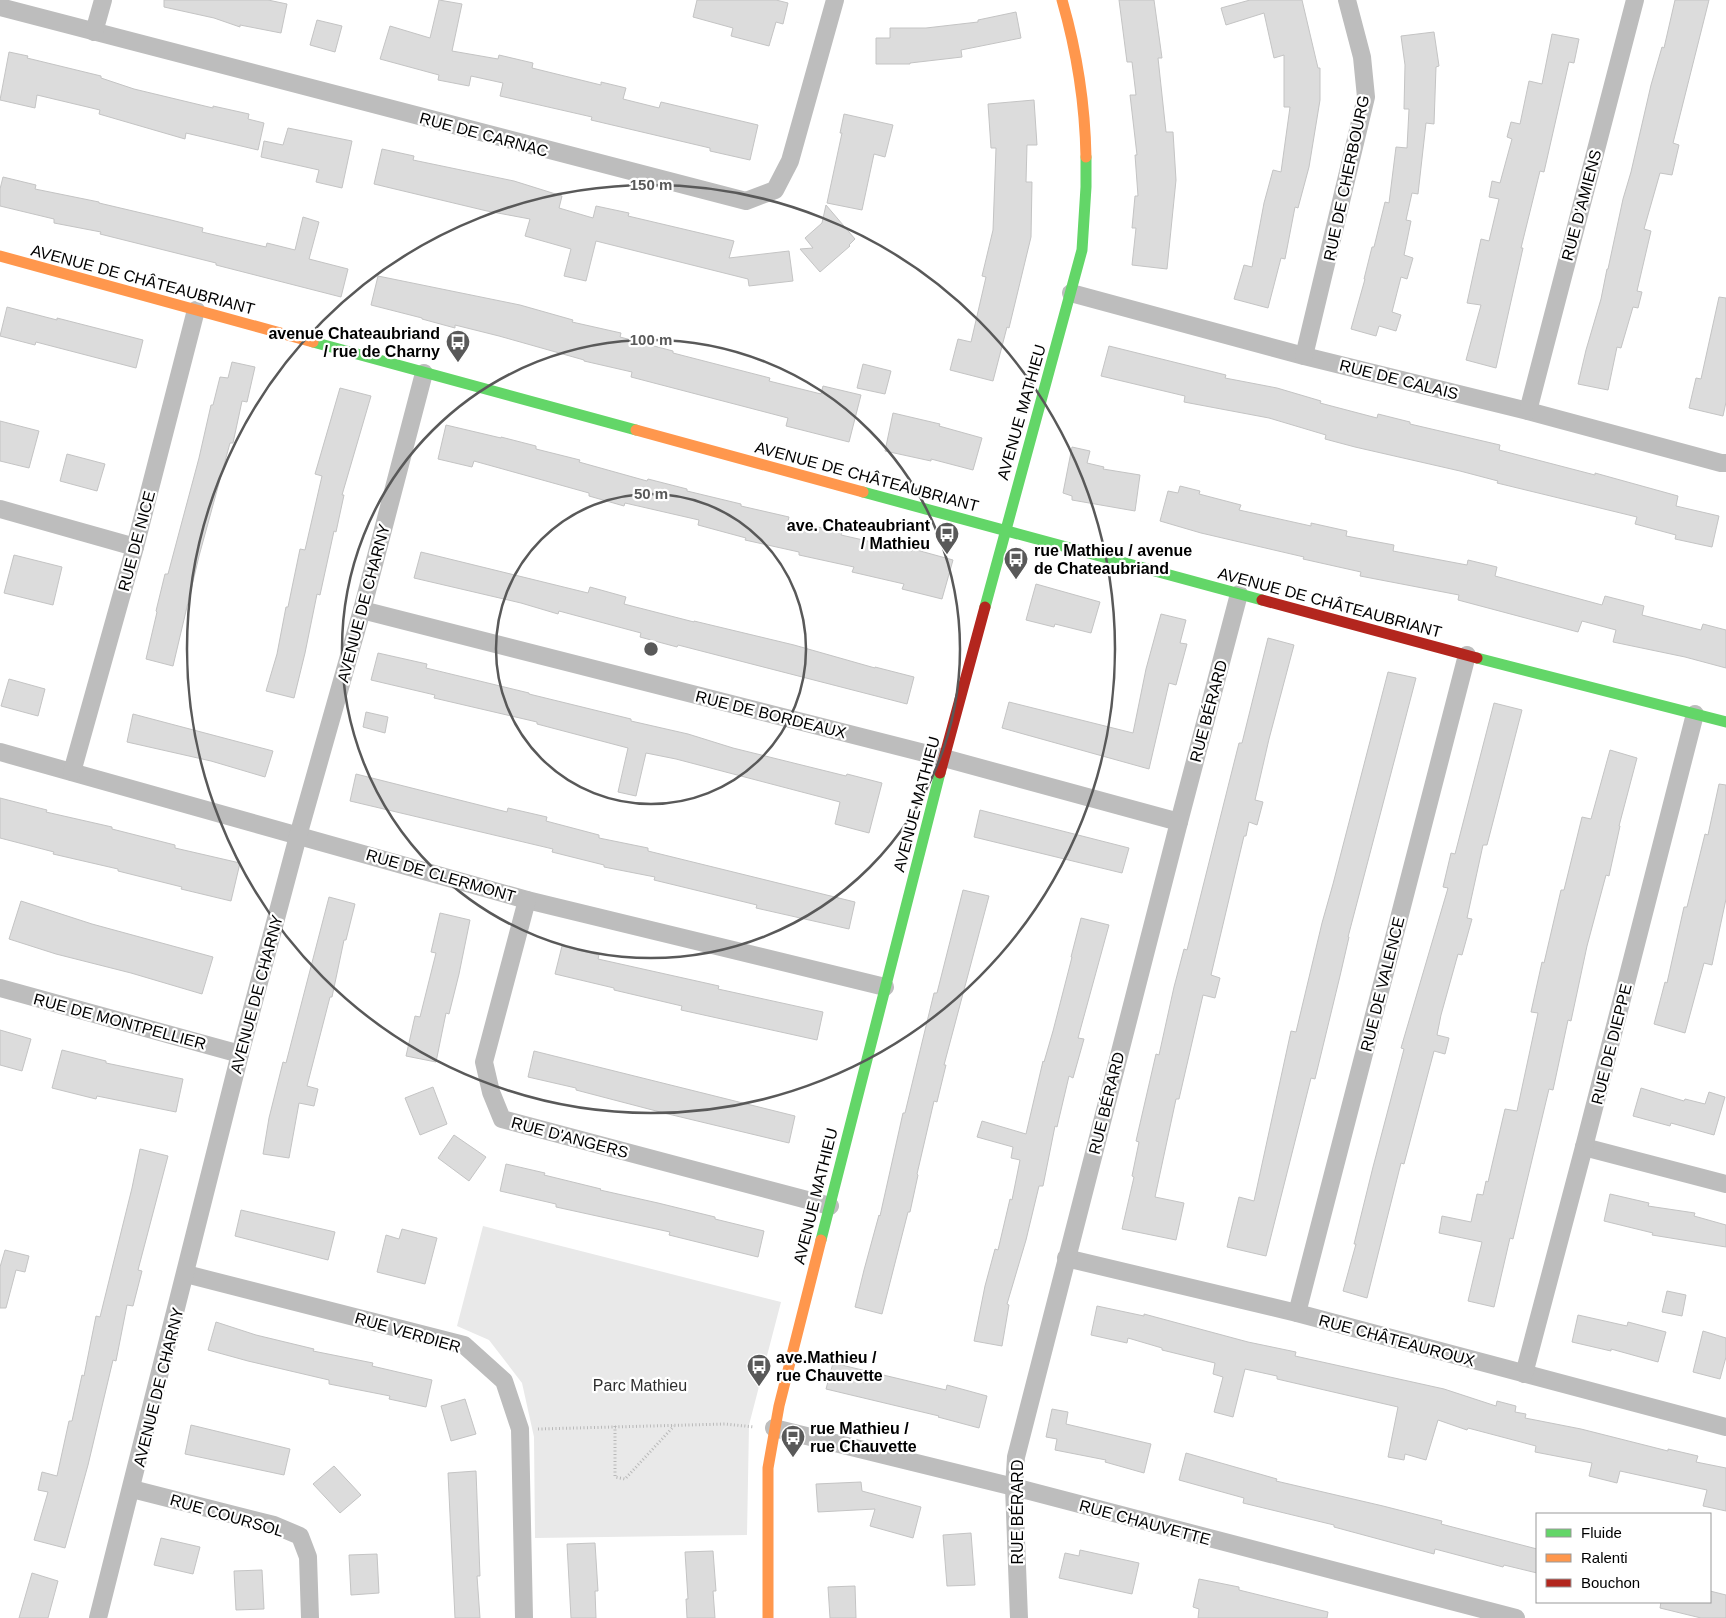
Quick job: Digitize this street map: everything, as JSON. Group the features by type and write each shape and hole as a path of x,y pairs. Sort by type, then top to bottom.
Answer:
{"street":[{"path":"94,32 103,0"},
{"name":"RUE DE CARNAC","path":"0,7 746,202 775,190 790,161 835,0"},
{"name":"AVENUE MATHIEU","path":"768,1618 767,1484 774,1428 944,758 1082,250 1088,149 1081,75 1062,0"},
{"name":"RUE DE CHERBOURG","path":"1304,356 1366,97 1362,57 1347,0"},
{"name":"RUE D'AMIENS","path":"1528,411 1635,0"},
{"name":"AVENUE DE CHÂTEAUBRIANT","path":"0,256 1467,656 1726,722"},
{"name":"RUE DE CALAIS","path":"1071,293 1304,356 1528,411 1721,464 1726,463"},
{"name":"RUE DE NICE","path":"72,772 135,547 196,310"},
{"name":"AVENUE DE CHARNY","path":"98,1618 240,1054 298,836 362,610 424,373"},
{"path":"0,509 135,547"},
{"name":"RUE BÉRARD","path":"1018,1618 1014,1487 1016,1457 1239,594"},
{"name":"RUE DE BORDEAUX","path":"362,610 944,758 1179,822"},
{"name":"RUE DE VALENCE","path":"1297,1313 1467,656"},
{"name":"RUE DE DIEPPE","path":"1524,1374 1696,714"},
{"name":"RUE DE CLERMONT","path":"0,752 527,900 885,987"},
{"name":"RUE D'ANGERS","path":"527,900 484,1062 491,1092 502,1119 830,1206"},
{"name":"RUE DE MONTPELLIER","path":"0,988 240,1054"},
{"path":"1584,1147 1726,1184"},
{"name":"RUE CHÂTEAUROUX","path":"1066,1258 1297,1313 1726,1427"},
{"name":"RUE VERDIER","path":"186,1274 464,1346 504,1381 520,1429 524,1618"},
{"name":"RUE CHAUVETTE","path":"774,1428 1014,1487 1516,1618"},
{"name":"RUE COURSOL","path":"132,1489 274,1525 300,1536 308,1557 310,1618"}],"path":[{"path":"520,1429 725,1424 774,1428"},
{"path":"615,1426 615,1477 626,1479 674,1426"}],"green space":[{"name":"Parc Mathieu","path":"483,1226 781,1302 749,1425 747,1535 535,1538 534,1437 522,1383 489,1340 457,1326"}],"building":[{"path":"164,0 268,0 287,4 281,33 240,25 240,27 214,18 164,7"},
{"path":"439,0 462,4 452,51 498,59 499,55 533,63 532,68 601,85 601,82 626,88 623,99 659,108 661,102 758,125 750,160 710,151 710,148 591,120 592,117 500,96 503,83 471,76 469,86 438,80 439,75 380,59 390,26 430,38"},
{"path":"697,0 776,0 788,3 783,24 776,22 769,46 731,36 733,28 693,17"},
{"path":"1119,0 1154,0 1162,58 1158,58 1166,132 1173,132 1176,180 1167,269 1132,265 1136,228 1132,228 1135,196 1138,196 1135,155 1137,155 1130,95 1136,95 1132,62 1127,62"},
{"path":"1250,0 1302,0 1318,68 1320,68 1320,100 1309,167 1298,208 1295,207 1285,259 1281,258 1268,308 1234,299 1244,265 1252,267 1264,203 1273,170 1281,172 1290,107 1284,107 1284,55 1274,58 1264,13 1226,25 1221,8"},
{"path":"1675,0 1709,0 1673,143 1679,145 1672,175 1660,173 1644,229 1651,231 1637,291 1642,292 1638,308 1633,307 1621,348 1617,347 1608,390 1578,384 1601,299 1651,85 1662,47 1664,48"},
{"path":"1016,12 1021,38 961,50 962,57 910,64 876,64 876,38 890,38 890,28 926,28 978,22 978,20"},
{"path":"317,20 342,26 335,52 310,45"},
{"path":"1434,32 1439,66 1436,67 1434,124 1426,123 1418,194 1412,193 1406,220 1411,221 1404,255 1413,258 1407,279 1401,277 1392,312 1401,315 1396,331 1379,326 1376,336 1351,329 1385,202 1389,203 1396,147 1407,148 1409,109 1404,109 1405,65 1401,36"},
{"path":"1552,34 1579,39 1574,63 1569,62 1544,172 1540,171 1521,248 1523,248 1496,368 1466,360 1481,305 1467,303 1481,239 1489,241 1499,199 1489,197 1492,181 1500,183 1512,139 1507,137 1511,122 1520,124 1529,81 1542,84"},
{"path":"9,52 101,76 101,78 134,89 213,108 213,106 249,114 248,119 264,123 258,150 186,133 185,139 99,114 100,110 37,95 35,108 0,100"},
{"path":"1034,100 1037,145 1027,145 1026,182 1032,182 1031,237 1009,328 1007,327 993,381 950,370 958,339 971,342 986,277 982,276 993,230 996,148 991,148 988,104"},
{"path":"844,114 893,125 885,157 874,154 862,210 827,203 842,133 840,133"},
{"path":"288,128 352,141 342,188 316,182 319,170 261,157 264,141 283,145"},
{"path":"382,149 414,156 413,160 514,181 562,196 559,208 593,218 596,206 629,213 628,216 734,241 729,258 789,251 793,281 749,286 748,279 596,241 586,281 564,276 571,249 525,236 530,219 487,211 374,184"},
{"path":"3,177 36,185 35,189 99,202 203,228 202,232 266,247 267,243 295,250 303,217 319,222 309,259 348,269 341,297 100,234 101,232 54,223 54,219 0,206 0,189"},
{"path":"826,205 855,239 850,246 820,272 800,249 813,248 805,238 822,223"},
{"path":"378,276 520,305 573,320 572,322 621,333 620,337 673,351 673,353 770,378 769,381 821,394 823,386 861,395 849,442 786,426 788,418 631,377 632,372 584,361 499,336 455,325 455,328 371,305"},
{"path":"1719,297 1726,298 1726,402 1723,416 1689,408 1696,378 1701,379"},
{"path":"7,307 143,340 136,368 36,342 35,345 0,336"},
{"path":"1109,346 1226,375 1225,378 1277,388 1321,401 1320,403 1377,418 1378,414 1410,422 1410,424 1500,445 1499,450 1595,475 1595,473 1678,496 1676,506 1719,516 1712,547 1675,539 1676,535 1635,524 1637,517 1497,483 1498,481 1460,471 1355,447 1325,439 1326,435 1269,418 1184,402 1185,396 1101,376"},
{"path":"232,362 255,367 247,402 242,401 233,443 230,443 199,556 173,666 146,659 165,574 168,574 211,405 213,405 220,377 228,378"},
{"path":"863,364 891,371 885,394 857,388"},
{"path":"340,388 371,396 342,495 344,495 336,532 334,531 320,595 317,594 294,698 266,691 277,654 300,549 305,550 322,476 315,474"},
{"path":"893,413 940,424 939,426 982,438 973,470 931,459 931,461 885,451"},
{"path":"0,421 39,431 29,468 0,461"},
{"path":"446,425 536,446 536,449 580,460 579,462 647,481 648,479 687,489 687,491 741,504 741,506 789,517 788,521 842,532 841,535 912,551 913,549 953,560 942,599 902,589 904,584 852,572 854,567 799,555 799,552 745,540 746,538 698,525 699,520 625,503 624,506 589,496 589,493 474,461 472,467 438,459"},
{"path":"1072,447 1090,451 1087,463 1104,467 1103,469 1140,475 1135,511 1072,500 1072,496 1063,493"},
{"path":"67,454 105,464 97,491 60,481"},
{"path":"1180,486 1200,491 1199,494 1241,505 1239,510 1311,526 1311,523 1347,531 1346,536 1394,545 1393,551 1467,565 1468,560 1497,567 1495,576 1602,605 1605,596 1644,606 1642,615 1701,630 1703,624 1726,630 1726,668 1685,657 1613,642 1616,630 1582,621 1578,632 1458,600 1459,595 1360,576 1361,572 1303,559 1304,557 1201,533 1160,521 1168,491 1178,493"},
{"path":"421,552 588,593 590,587 626,597 624,604 794,645 914,677 907,704 678,645 677,647 640,637 641,633 559,611 558,614 521,603 414,578"},
{"path":"14,555 62,567 53,605 4,593"},
{"path":"1036,584 1100,602 1091,633 1055,624 1054,627 1026,620"},
{"path":"1161,614 1186,620 1180,643 1187,644 1176,685 1169,683 1149,769 1002,728 1009,702 1133,733 1146,669"},
{"path":"1268,638 1294,645 1255,800 1263,802 1257,825 1249,822 1246,836 1244,836 1211,975 1220,978 1215,998 1203,995 1179,1099 1176,1099 1155,1197 1184,1203 1176,1240 1122,1229 1134,1177 1132,1176 1139,1142 1136,1141 1156,1054 1159,1055 1174,987 1184,949 1187,950 1239,743 1242,743"},
{"path":"378,653 427,664 426,668 631,719 631,721 688,734 733,748 882,783 869,833 835,824 840,802 676,759 646,753 636,796 618,792 628,748 537,724 537,722 434,698 435,695 371,680"},
{"path":"1388,672 1416,678 1348,937 1315,1079 1311,1078 1266,1256 1227,1247 1239,1197 1254,1201 1291,1031 1296,1032 1322,923"},
{"path":"9,679 45,689 38,716 1,706"},
{"path":"1494,703 1522,710 1487,845 1483,845 1467,918 1472,919 1462,955 1458,954 1441,1015 1437,1035 1449,1038 1445,1054 1434,1051 1404,1164 1401,1163 1367,1298 1343,1291 1404,1049 1401,1048 1448,888 1443,887 1451,853 1455,854"},
{"path":"366,712 388,717 385,733 363,727"},
{"path":"133,714 273,751 265,777 211,761 127,742"},
{"path":"1610,750 1637,758 1619,826 1609,876 1606,875 1587,946 1571,1021 1568,1020 1553,1090 1549,1089 1513,1239 1510,1238 1494,1307 1468,1301 1482,1242 1439,1233 1442,1216 1471,1222 1477,1194 1483,1195 1486,1181 1488,1182 1505,1109 1517,1111 1538,1013 1531,1012 1542,962 1544,963 1561,890 1564,890 1582,817 1591,819"},
{"path":"356,774 507,812 508,808 547,817 546,821 599,835 599,838 648,848 648,851 855,902 849,929 756,908 757,905 654,880 655,877 604,867 604,865 552,852 553,849 350,801"},
{"path":"1719,784 1726,785 1726,899 1712,965 1704,963 1685,1033 1654,1024 1665,982 1667,983 1684,907 1687,907 1705,834 1708,835"},
{"path":"0,798 47,810 46,812 112,827 112,829 175,845 175,848 240,863 231,901 181,889 182,887 118,871 118,869 53,854 54,852 0,838"},
{"path":"980,810 1129,848 1122,873 974,837"},
{"path":"963,890 989,896 944,1065 946,1065 937,1102 934,1101 910,1212 908,1212 882,1314 855,1307 880,1216 903,1113 905,1113 934,993 937,993"},
{"path":"329,897 355,904 307,1086 318,1089 314,1106 299,1103 289,1158 263,1154 269,1118 283,1062 286,1063"},
{"path":"21,901 92,924 213,957 202,994 56,954 9,939"},
{"path":"440,913 470,920 459,974 449,1014 446,1013 436,1062 406,1056 415,1016 420,1017 436,953 431,952"},
{"path":"1081,918 1109,925 1078,1038 1084,1039 1073,1078 1069,1076 1057,1127 1055,1126 1043,1186 1039,1186 1026,1240 1007,1304 1009,1305 1002,1346 974,1341 985,1286 995,1249 998,1250 1010,1199 1012,1200 1020,1160 1011,1158 1013,1147 977,1137 982,1121 1026,1134 1043,1061 1053,1031"},
{"path":"562,946 599,955 598,959 719,986 718,989 823,1012 817,1040 681,1010 682,1006 555,974"},
{"path":"0,1030 31,1039 22,1071 0,1065"},
{"path":"62,1050 106,1061 106,1063 183,1079 176,1112 97,1096 96,1099 52,1088"},
{"path":"534,1051 795,1116 789,1143 664,1113 576,1090 576,1088 528,1077"},
{"path":"433,1087 447,1124 420,1135 405,1098"},
{"path":"1641,1088 1684,1101 1685,1099 1705,1104 1709,1092 1725,1097 1714,1135 1671,1123 1670,1126 1633,1116"},
{"path":"454,1135 486,1157 469,1181 438,1158"},
{"path":"140,1149 168,1156 138,1270 142,1271 133,1306 127,1305 116,1361 113,1360 88,1465 65,1548 34,1540 48,1492 38,1490 42,1472 57,1476 69,1421 72,1421 82,1375 84,1376 96,1316 100,1317"},
{"path":"506,1164 545,1173 544,1175 600,1190 715,1217 715,1219 764,1231 758,1257 669,1235 670,1232 556,1207 556,1204 500,1191"},
{"path":"1610,1194 1649,1203 1648,1206 1695,1213 1694,1216 1726,1225 1726,1247 1652,1235 1653,1233 1604,1221"},
{"path":"241,1210 335,1232 328,1260 235,1236"},
{"path":"402,1229 437,1238 425,1284 377,1272 386,1235 399,1239"},
{"path":"5,1250 29,1256 25,1272 16,1270 6,1308 0,1308 0,1267"},
{"path":"1667,1291 1686,1295 1682,1316 1662,1312"},
{"path":"1097,1306 1144,1316 1144,1314 1248,1342 1296,1352 1295,1356 1444,1389 1496,1406 1497,1401 1516,1406 1515,1412 1526,1414 1525,1418 1581,1429 1668,1451 1668,1449 1698,1456 1696,1462 1726,1468 1726,1511 1703,1506 1707,1490 1620,1471 1617,1483 1589,1476 1592,1463 1535,1452 1536,1446 1468,1428 1467,1430 1438,1420 1426,1460 1405,1454 1404,1460 1388,1457 1398,1407 1277,1379 1277,1376 1245,1369 1233,1417 1214,1412 1223,1377 1213,1374 1215,1363 1162,1350 1162,1348 1128,1338 1127,1343 1091,1335"},
{"path":"1578,1315 1627,1326 1628,1322 1666,1332 1658,1362 1611,1349 1611,1351 1572,1342"},
{"path":"216,1322 256,1335 314,1349 313,1351 373,1363 372,1366 432,1380 426,1407 389,1399 390,1396 329,1384 329,1380 208,1350"},
{"path":"1703,1331 1726,1338 1726,1357 1720,1379 1693,1372"},
{"path":"833,1363 946,1390 947,1385 987,1396 979,1428 939,1416 826,1389"},
{"path":"465,1399 476,1434 451,1441 441,1406"},
{"path":"1052,1409 1068,1412 1066,1424 1151,1444 1144,1473 1105,1462 1106,1460 1055,1450 1057,1439 1046,1437"},
{"path":"191,1425 290,1449 284,1475 185,1454"},
{"path":"1186,1453 1277,1479 1276,1481 1442,1521 1441,1524 1536,1549 1536,1573 1504,1565 1503,1567 1435,1549 1434,1554 1334,1527 1334,1525 1243,1503 1244,1498 1179,1480"},
{"path":"334,1466 361,1495 340,1513 313,1484"},
{"path":"476,1471 480,1576 477,1576 480,1618 455,1618 448,1473"},
{"path":"861,1482 862,1491 921,1507 913,1538 870,1526 875,1509 818,1512 816,1484"},
{"path":"971,1533 975,1585 947,1586 943,1535"},
{"path":"161,1538 200,1547 193,1574 154,1565"},
{"path":"595,1543 598,1591 595,1591 596,1618 571,1618 567,1544"},
{"path":"1080,1550 1139,1563 1132,1594 1059,1578 1065,1553 1079,1556"},
{"path":"713,1551 716,1591 713,1591 715,1618 687,1618 686,1599 688,1599 685,1552"},
{"path":"377,1554 379,1593 351,1595 349,1555"},
{"path":"262,1570 264,1609 236,1610 234,1571"},
{"path":"32,1573 58,1581 48,1618 19,1618"},
{"path":"1199,1579 1239,1587 1239,1590 1328,1612 1327,1618 1198,1618 1199,1609 1193,1607"},
{"path":"855,1586 856,1618 830,1618 828,1587"},
{"path":"1711,1591 1726,1595 1726,1618 1701,1618 1660,1608 1661,1603 1711,1603"}],"traffic: fast":[{"path":"985,607 1082,250 1086,157"},
{"path":"313,342 636,430"},
{"path":"863,492 1262,600"},
{"path":"1477,658 1726,722"},
{"path":"821,1240 940,773"}],"traffic: slow":[{"path":"1062,0 1079,78 1084,117 1086,157"},
{"path":"0,256 313,342"},
{"path":"636,430 863,492"},
{"path":"768,1618 768,1468 779,1406 821,1240"}],"traffic: jam":[{"path":"1262,600 1477,658"},
{"path":"940,773 985,607"}],"place":[{"name":"avenue Chateaubriand / rue de Charny","path":"458,363"},
{"name":"ave. Chateaubriant / Mathieu","path":"947,555"},
{"name":"rue Mathieu / avenue de Chateaubriand","path":"1016,580"},
{"name":"ave.Mathieu / rue Chauvette","path":"759,1387"},
{"name":"rue Mathieu / rue Chauvette","path":"793,1458"}]}
